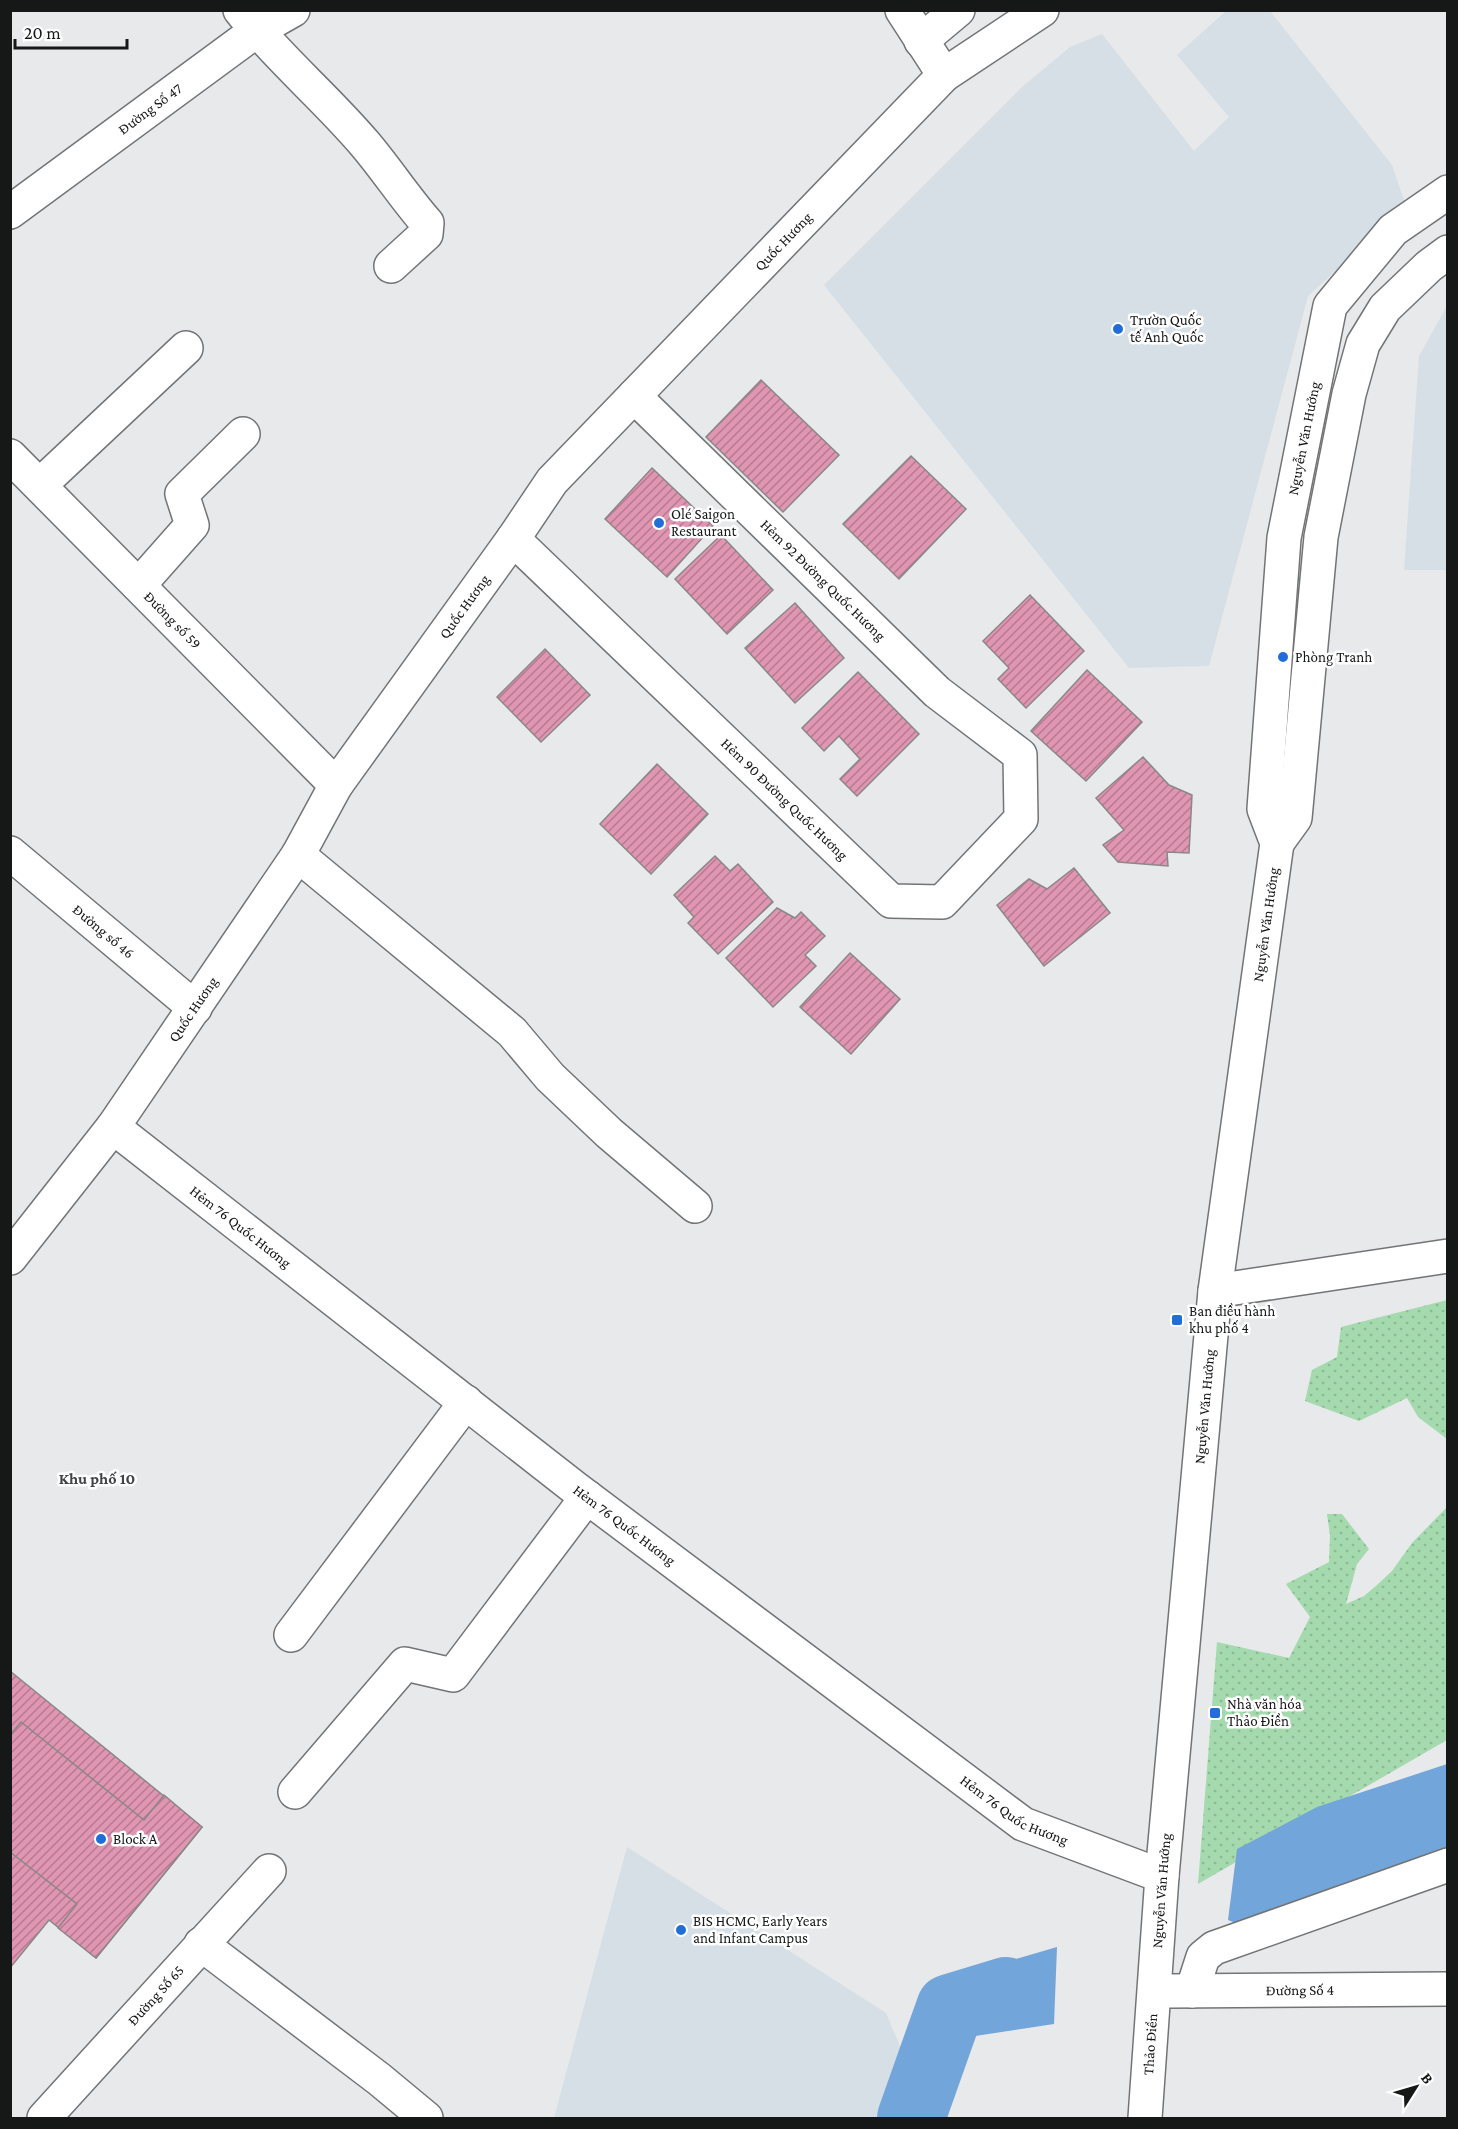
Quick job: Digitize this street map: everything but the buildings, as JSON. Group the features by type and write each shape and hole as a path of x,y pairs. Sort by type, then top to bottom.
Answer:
{"street":[{"name":"Đường Số 47","path":"10,212 248,21 293,10"},
{"path":"902,10 944,75"},
{"path":"921,41 958,10"},
{"name":"Quốc Hương","path":"10,1258 113,1127 298,855 336,785 552,481 944,75 1042,10"},
{"path":"248,21 365,144 414,210 427,223 426,234 391,266"},
{"name":"Nguyễn Văn Hưởng","path":"1277,843 1264,809 1284,538 1330,306 1393,230 1448,192"},
{"name":"Nguyễn Văn Hưởng","path":"1154,1981 1215,1292 1277,843 1295,818 1321,537 1349,394 1363,344 1385,308 1429,266 1448,252"},
{"path":"40,485 186,348"},
{"name":"Hẻm 92 Đường Quốc Hương","path":"634,396 937,692 1020,755"},
{"path":"139,585 192,525 182,494 243,434"},
{"name":"Đường số 59","path":"10,456 336,785"},
{"name":"Hẻm 90 Đường Quốc Hương","path":"513,538 891,901 942,902 1021,819 1020,755"},
{"name":"Đường số 46","path":"10,853 195,1008"},
{"path":"298,855 512,1032 550,1077 609,1133 695,1206"},
{"name":"Hẻm 76 Quốc Hương","path":"113,1127 587,1497 1023,1824 1162,1876"},
{"path":"1215,1292 1448,1256"},
{"path":"291,1635 466,1402"},
{"path":"295,1792 405,1664 453,1675 587,1497"},
{"path":"1192,1991 1203,1957 1214,1948 1448,1865"},
{"name":"Đường Số 65","path":"44,2118 269,1871"},
{"path":"201,1944 379,2079 426,2118"},
{"name":"Đường Số 4","path":"1154,1981 1192,1991 1448,1989"},
{"name":"Thảo Điền","path":"1145,2118 1154,1981"}],"shaded area":[{"path":"1226,11 1270,11 1392,165 1406,206 1308,296 1209,666 1129,668 824,285 1022,87 1070,47 1102,34 1194,151 1229,117 1177,55"},
{"path":"1447,306 1447,570 1404,570 1419,356"},
{"name":"BIS HCMC, Early Years and Infant Campus","path":"627,1847 886,2013 915,2082 910,2118 554,2118"}],"green space":[{"path":"1447,1300 1447,1439 1418,1417 1407,1398 1359,1421 1305,1401 1312,1370 1337,1357 1341,1327"},
{"path":"1447,1500 1447,1740 1198,1884 1217,1642 1289,1658 1310,1617 1286,1584 1329,1562 1330,1535 1327,1514 1342,1514 1369,1549 1357,1564 1346,1604 1364,1596 1392,1571 1412,1543 1446,1508"}],"water":[{"path":"1447,1764 1447,1854 1238,1924 1228,1920 1237,1849 1317,1807"},
{"path":"1057,1947 1054,2024 916,2045 927,1985"}],"waterway":[{"path":"911,2118 950,2008 1006,1991"}],"place":[{"name":"Trườn Quốc tế Anh Quốc","path":"1118,329"},
{"name":"Olé Saigon Restaurant","path":"659,523"},
{"name":"Phòng Tranh","path":"1283,657"},
{"name":"Ban điều hành khu phố 4","path":"1177,1320"},
{"name":"Nhà văn hóa Thảo Điền","path":"1215,1713"},
{"name":"Block A","path":"101,1839"},
{"name":"BIS HCMC, Early Years and Infant Campus","path":"681,1930"}],"district":[{"name":"Khu phố 10","path":"97,1478"}]}
